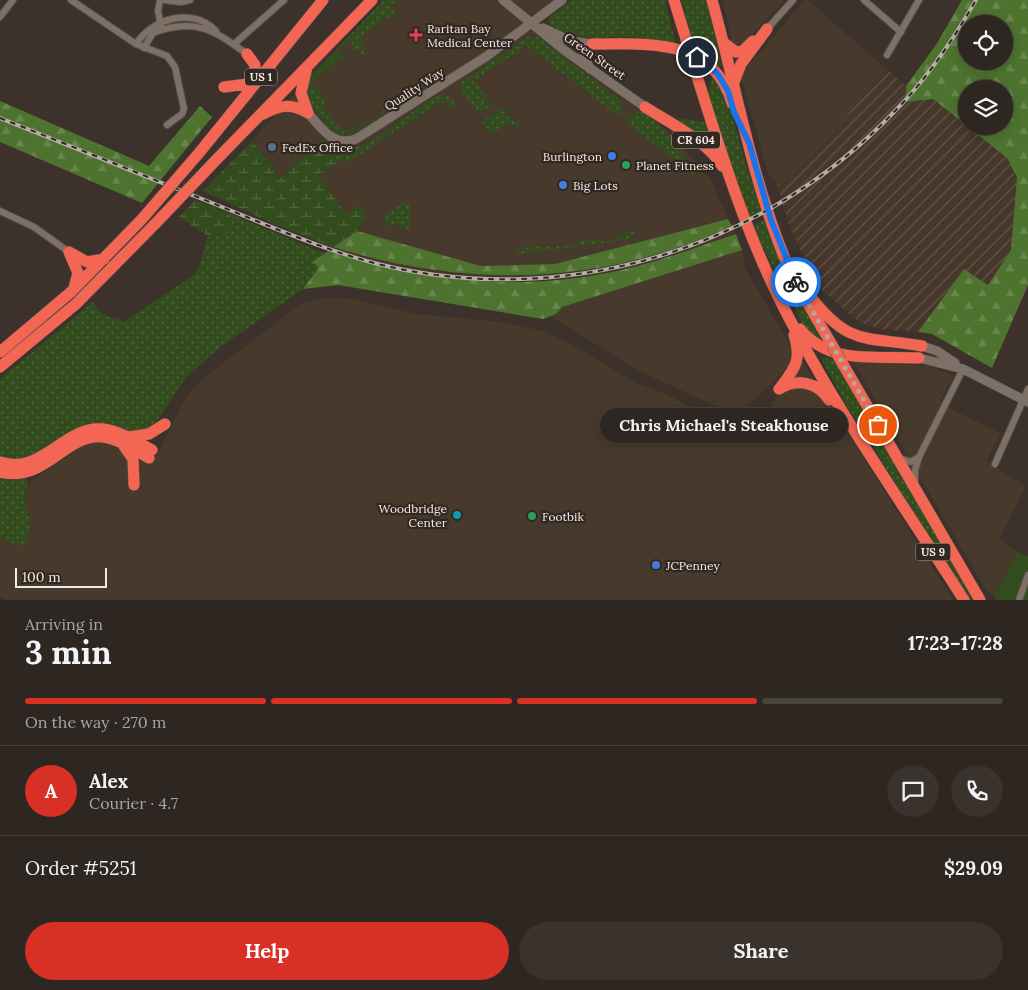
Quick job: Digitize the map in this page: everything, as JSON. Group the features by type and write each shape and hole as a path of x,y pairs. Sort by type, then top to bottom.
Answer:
{"highway":[{"name":"US 1","path":"0,352 71,292 142,219 233,112 323,0"},
{"name":"US 1","path":"0,367 25,348 88,292 255,118 372,0"},
{"name":"US 9","path":"674,0 732,188 757,250 785,310 818,371 964,600"},
{"name":"US 9","path":"715,1 760,187 793,275 980,600"},
{"path":"724,43 734,52 743,51 768,28"},
{"path":"734,82 741,64 768,28"},
{"name":"CR 604","path":"592,44 666,45 702,60 723,82 749,143"},
{"path":"247,54 266,58 283,50"},
{"path":"233,112 234,94 224,87 256,83 255,64 247,54"},
{"path":"308,64 301,89 302,101 308,113"},
{"path":"255,118 286,105 296,107 308,113"},
{"name":"CR 604","path":"645,106 710,150 720,163 732,188"},
{"path":"775,230 809,294 836,325 868,340 922,346"},
{"path":"69,252 90,262 106,258"},
{"path":"69,252 78,273 76,284 71,292"},
{"path":"785,310 810,340 831,352 919,358"},
{"path":"785,310 797,345 798,356 794,370 779,389 800,383 818,387 839,415 859,436"},
{"path":"0,374 25,348"},
{"path":"0,472 18,474 33,471 88,439 104,437 124,440 144,436 165,424"},
{"path":"0,462 14,465 30,463 77,434 90,430 109,430 150,454"},
{"path":"124,440 133,459 134,485"}],"street":[{"path":"0,17 13,0"},
{"path":"71,0 136,44 167,56 175,67 184,109 182,114 167,125"},
{"path":"160,0 158,11 162,30"},
{"path":"164,0 181,2 190,0"},
{"path":"234,44 284,0"},
{"name":"Green Street","path":"503,0 532,22 551,40 645,106"},
{"name":"Quality Way","path":"308,113 334,140 345,142 356,140 487,56 562,0"},
{"path":"768,28 793,0"},
{"path":"864,0 901,32"},
{"path":"887,55 920,0"},
{"path":"136,44 146,30 160,22 186,17 204,22 247,54"},
{"path":"186,17 187,26"},
{"name":"Green Street","path":"532,22 565,39 592,44"},
{"path":"144,48 151,34 162,30 187,26 204,28 218,33"},
{"path":"590,69 584,55 587,48 592,44"},
{"path":"0,211 34,227 69,252"},
{"path":"922,346 937,351 963,370 1026,401"},
{"path":"919,358 963,370"},
{"path":"917,490 914,475 919,457 963,370"},
{"path":"996,464 1026,401 1028,389"},
{"path":"897,457 908,462 919,457"},
{"path":"1019,600 1028,575"}],"shaded area":[{"path":"386,0 554,0 521,22 672,134 711,180 728,219 555,264 481,266 357,231 367,217 345,214 319,175 337,163 320,141 281,178 252,141 312,75"},
{"path":"725,0 784,0 744,44 733,44 723,2"},
{"path":"805,0 808,0 885,68 810,162 777,185 768,173 742,80 744,71"},
{"path":"885,68 906,86 906,102 933,99 958,119 958,135 978,135 1007,158 1017,177 1011,250 988,285 964,269 918,332 879,329 859,322 817,286 788,222 777,185 810,162"},
{"path":"732,226 736,234 633,267 600,274 532,281 498,282 434,277 383,268 328,251 333,247 378,260 450,273 520,276 558,274 625,263 708,237"},
{"path":"742,250 745,268 797,358 738,416 637,370 551,316 562,307"},
{"name":"Woodbridge Center","path":"323,298 347,298 417,314 500,322 543,331 573,345 636,383 661,392 768,444 773,434 766,411 802,361 953,600 7,600 0,597 0,539 24,547 31,526 24,497 28,484 87,443 104,442 154,461 185,399 201,380 302,303"},
{"path":"853,361 928,366 954,375 940,400 953,410 1000,433 986,461 1026,486 999,539 1017,552 994,597 987,592"}],"green space":[{"path":"384,0 399,0 388,6 398,12 390,19 386,17 361,38 365,53 363,56 357,49 352,51 350,46 353,42 351,40 338,51 339,57 311,82 326,102 322,110 337,127 351,135 336,134 325,126 326,122 304,97 308,79"},
{"path":"572,0 665,0 676,45 642,38 576,36 550,25 548,18"},
{"path":"682,0 706,0 722,65 719,67 694,51"},
{"path":"962,0 1028,0 1028,285 992,368 932,334 918,332 964,269 988,285 1011,250 1017,177 1007,158 978,135 1013,135 1013,80 958,80 958,119 933,99 906,102 906,86 936,45"},
{"path":"528,37 537,37 621,101 622,113 617,115 558,70 554,73 556,68 526,46 475,80 491,106 478,113 462,91 462,82"},
{"path":"340,54 346,57 346,61 340,59 312,83 328,102 322,108 326,102 311,84"},
{"path":"713,75 731,110 745,162 762,211 749,218 707,96"},
{"path":"443,94 452,99 456,106 452,109 448,103 440,102 347,163 344,159 337,163 320,141 322,139 336,147 351,148 367,143 383,134 429,101"},
{"path":"0,101 149,166 200,106 212,117 142,203 0,142"},
{"path":"382,107 386,109 384,115 351,135 337,127 322,108 340,127 351,132 383,113"},
{"path":"502,108 507,110 505,115 514,122 518,119 521,122 518,126 507,125 490,133 483,123 484,120"},
{"path":"641,110 663,129 696,173 695,176 628,124 627,120 637,111"},
{"path":"679,118 705,122 714,151 679,122"},
{"path":"252,141 281,178 320,141 337,163 319,175 345,214 359,205 367,218 357,231 333,247 276,225 203,191"},
{"path":"195,200 231,214 229,233 208,236 179,217"},
{"path":"407,201 410,204 409,230 394,223 392,227 387,226 382,217"},
{"path":"231,214 324,253 312,262 319,267 303,289 219,348 187,376 152,428 42,452 14,462 0,457 0,379 93,302 103,314 119,318 122,323 193,276 199,267 208,236 229,233"},
{"path":"728,219 732,226 683,246 634,260 584,270 535,275 485,275 434,270 384,261 333,247 357,231 481,266 555,264"},
{"path":"766,219 829,347 809,336 752,226"},
{"path":"629,230 634,232 634,236 626,240 518,254 517,248 579,245 579,241 618,239"},
{"path":"736,234 742,250 562,307 556,314 543,319 338,285 303,289 319,267 312,262 328,251 361,261 429,276 463,280 532,282 618,271 669,257"},
{"path":"820,357 836,359 973,600 969,600 847,406"},
{"path":"26,476 28,484 24,497 31,526 24,547 0,539 0,478"},
{"path":"1017,552 1028,556 1028,600 996,600 994,597"}],"railway":[{"path":"0,118 297,237 374,263 445,276 515,279 586,273 654,258 720,234 783,201 841,160 894,112 928,73 949,44 976,0"}],"way so far":[{"path":"796,282 878,425"}],"place":[{"name":"Raritan Bay Medical Center","path":"416,35"},
{"name":"FedEx Office","path":"272,147"},
{"name":"Burlington","path":"612,156"},
{"name":"Planet Fitness","path":"626,165"},
{"name":"Big Lots","path":"563,185"},
{"name":"Chris Michael's Steakhouse","path":"878,425"},
{"name":"Woodbridge Center","path":"457,515"},
{"name":"Footbik","path":"532,516"},
{"name":"JCPenney","path":"656,565"}],"route":[{"path":"697,57 717,73 728,91 734,112 749,143 760,187 771,220 785,259 796,282"}]}
